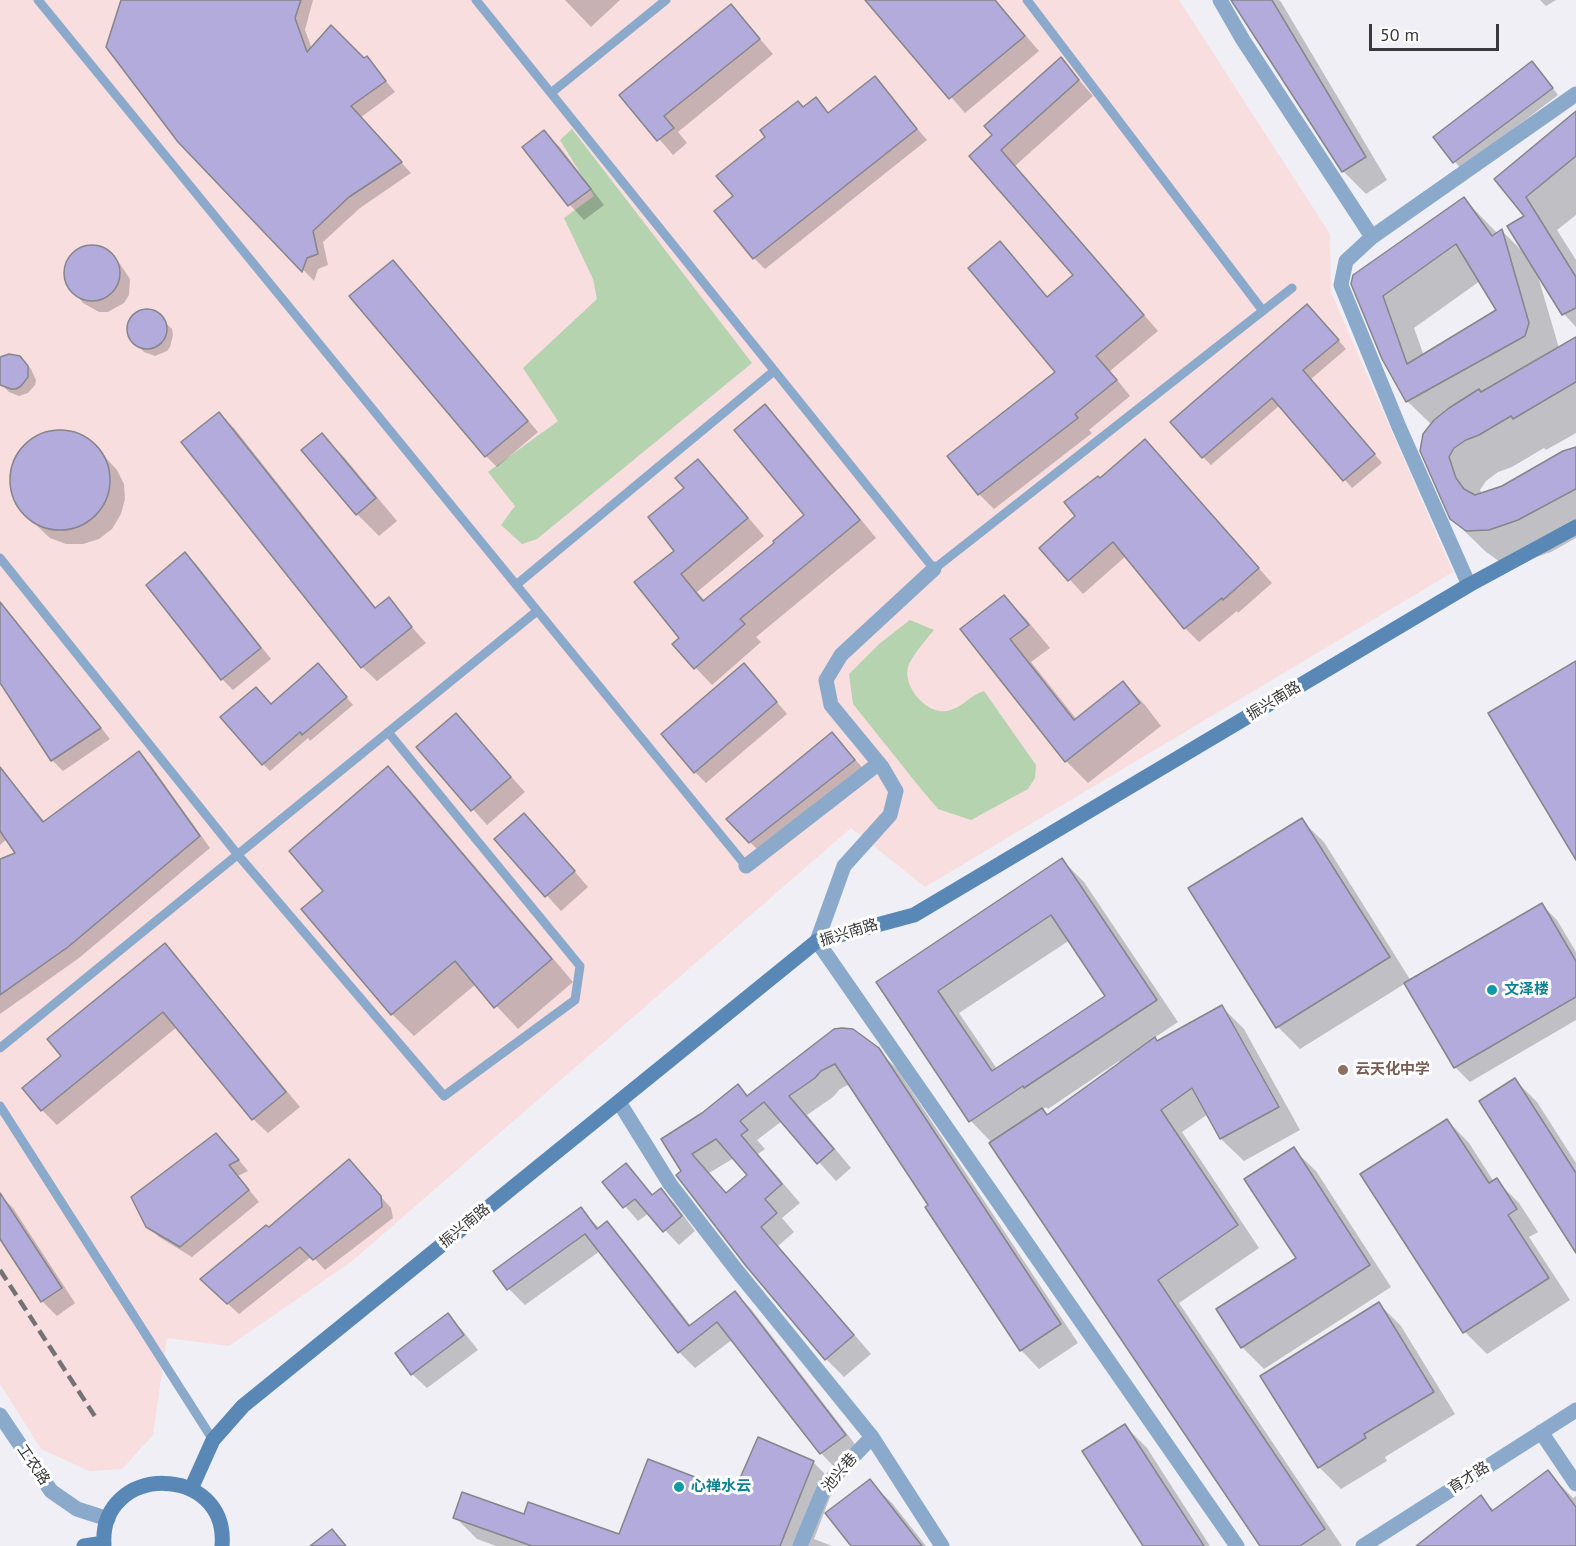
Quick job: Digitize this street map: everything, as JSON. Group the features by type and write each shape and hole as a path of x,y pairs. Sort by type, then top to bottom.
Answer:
{"main road":[{"name":"振兴南路","path":"191,1489 213,1440 243,1406 817,941 914,915 1469,585 1576,527"},
{"path":"84,1546 104,1544 108,1519 122,1498 143,1485 168,1482 191,1489 210,1505 221,1527 222,1546"}],"street":[{"path":"1220,0 1371,237"},
{"path":"1469,585 1399,427 1341,285 1346,261 1371,237 1576,94"},
{"path":"934,569 841,655 826,680 831,705 879,763 896,791 890,815 844,866 817,941 1237,1546"},
{"path":"746,866 879,763"},
{"path":"619,1102 670,1185 872,1437 942,1546"},
{"name":"育才路","path":"1363,1546 1576,1410"},
{"name":"工农路","path":"0,1415 51,1491 77,1509 108,1519"},
{"path":"1541,1432 1576,1484"},
{"name":"池兴巷","path":"800,1546 825,1486 872,1437"}],"lane":[{"path":"38,0 746,866"},
{"path":"476,0 934,569 1292,288"},
{"path":"550,93 666,0"},
{"path":"1027,0 1263,311"},
{"path":"516,585 774,371"},
{"path":"0,558 238,855 444,1096 575,1000 580,966 388,732"},
{"path":"0,1048 537,611"},
{"path":"0,1106 213,1440"}],"shaded area":[{"path":"0,0 1179,0 1330,234 1331,292 1453,572 925,887 851,828 351,1262 229,1346 167,1338 153,1435 122,1469 89,1471 41,1449 0,1384"}],"green space":[{"path":"572,129 752,363 537,539 522,544 501,525 515,506 488,472 558,421 523,368 597,299 593,279 564,218 594,196 560,140"},
{"path":"910,620 934,630 917,651 907,672 912,689 923,703 939,711 947,711 984,691 1036,765 1035,778 1028,789 971,820 938,809 853,704 849,674 879,644"}],"building":[{"path":"121,0 301,0 295,18 307,52 331,25 364,58 367,56 386,81 351,106 402,162 349,197 313,231 318,254 307,258 302,272 178,142 106,47"},
{"path":"865,0 995,0 1025,36 949,99"},
{"path":"1231,0 1272,0 1366,157 1342,172"},
{"path":"731,4 760,39 664,116 674,128 657,141 619,95"},
{"path":"1061,57 1079,80 1001,150 1144,315 1096,356 1117,380 1075,414 1078,418 978,495 947,456 1055,372 968,268 1000,241 1047,297 1073,275 969,156 992,135 984,126"},
{"path":"1532,61 1553,88 1453,163 1433,137"},
{"path":"875,76 917,129 753,259 714,211 733,196 716,176 765,137 760,130 798,101 803,107 816,97 828,113"},
{"path":"1576,111 1576,156 1526,197 1576,277 1576,308 1562,315 1507,226 1524,216 1494,179"},
{"path":"544,130 591,189 568,206 522,147"},
{"path":"1464,197 1492,236 1502,229 1529,323 1525,336 1406,402 1382,359 1351,284 1353,275","holes":["1456,244 1496,310 1407,364 1383,296"]},
{"path":"92,245 103,247 112,253 118,262 120,273 118,284 112,293 103,299 92,301 81,299 72,293 66,284 64,273 66,262 72,253 81,247"},
{"path":"393,260 528,421 485,457 349,296"},
{"path":"1307,304 1339,340 1303,370 1375,454 1343,481 1272,398 1202,458 1170,422"},
{"path":"147,309 161,315 167,329 161,343 147,349 133,343 127,329 133,315"},
{"path":"1576,337 1576,382 1513,419 1511,416 1466,440 1454,448 1449,457 1456,478 1464,489 1475,495 1502,486 1563,451 1576,447 1576,489 1518,520 1489,530 1466,531 1450,519 1420,451 1423,434 1434,420 1449,408 1479,389 1481,392"},
{"path":"9,354 20,356 28,366 28,377 16,389 0,385 0,357"},
{"path":"765,404 860,520 740,619 745,624 694,669 672,644 679,638 634,582 674,551 648,517 684,488 675,478 698,459 748,518 681,574 703,601 774,543 773,541 804,515 734,430"},
{"path":"219,412 375,608 389,597 412,627 361,668 181,442"},
{"path":"60,430 79,433 96,444 107,461 110,480 107,499 96,516 79,527 60,530 41,527 24,516 13,499 10,480 13,461 24,444 41,433"},
{"path":"322,433 376,498 356,515 301,450"},
{"path":"1145,439 1259,568 1223,600 1222,598 1184,629 1113,542 1068,581 1039,548 1075,516 1064,502 1098,476 1100,478"},
{"path":"185,552 261,648 221,680 146,585"},
{"path":"1004,595 1029,625 1010,639 1074,720 1123,681 1140,703 1065,762 960,629"},
{"path":"0,602 101,728 51,761 0,683"},
{"path":"1576,661 1576,860 1488,713"},
{"path":"318,663 347,697 302,735 300,732 262,765 220,717 256,687 271,704"},
{"path":"744,663 777,702 694,773 661,734"},
{"path":"456,713 511,777 471,811 416,747"},
{"path":"832,732 855,760 749,843 726,819"},
{"path":"139,751 200,836 68,947 0,995 0,859 15,853 0,831 0,767 43,822"},
{"path":"388,766 552,959 494,1008 455,961 391,1015 301,909 323,891 289,851"},
{"path":"524,813 575,871 545,897 494,839"},
{"path":"1302,818 1390,957 1276,1028 1188,888"},
{"path":"1062,858 1157,1000 969,1122 876,982","holes":["1051,915 1105,996 992,1071 938,991"]},
{"name":"文泽楼","path":"1542,903 1576,961 1576,997 1454,1068 1404,983"},
{"path":"165,943 286,1092 252,1120 163,1012 41,1111 22,1088 61,1056 47,1039"},
{"path":"1222,1005 1279,1107 1220,1139 1192,1088 1161,1110 1238,1225 1158,1280 1325,1529 1300,1546 1260,1546 989,1143 1042,1108 1047,1115 1155,1037 1157,1041"},
{"path":"834,1029 853,1029 879,1048 1061,1324 1020,1351 925,1207 928,1205 835,1064 821,1071 815,1078 789,1096 834,1149 817,1164 764,1102 740,1121 748,1130 741,1135 782,1184 765,1199 777,1213 761,1227 854,1335 825,1360 746,1266 676,1175 681,1171 661,1139 702,1113 738,1084 747,1096","holes":["716,1139 747,1175 726,1193 692,1154"]},
{"path":"1515,1078 1576,1173 1576,1253 1479,1101"},
{"path":"1447,1119 1489,1183 1497,1178 1517,1209 1508,1215 1549,1278 1463,1333 1360,1174"},
{"path":"216,1133 239,1160 229,1165 249,1190 180,1247 146,1227 131,1197"},
{"path":"1294,1147 1370,1265 1241,1348 1216,1309 1296,1258 1244,1179"},
{"path":"349,1159 381,1196 382,1207 313,1260 300,1247 227,1304 200,1279 266,1225 269,1227"},
{"path":"626,1163 652,1195 661,1188 682,1216 663,1232 635,1199 623,1208 602,1182"},
{"path":"0,1193 62,1288 41,1302 0,1239"},
{"path":"581,1207 597,1229 607,1221 689,1326 735,1291 846,1435 820,1454 717,1322 678,1353 585,1234 507,1290 493,1271"},
{"path":"1379,1302 1434,1392 1364,1434 1366,1438 1318,1468 1260,1376"},
{"path":"448,1313 464,1335 411,1375 395,1353"},
{"path":"1125,1424 1204,1546 1143,1546 1082,1451"},
{"path":"758,1437 814,1461 780,1546 532,1546 453,1518 462,1492 524,1514 528,1502 619,1534 648,1459 734,1492"},
{"path":"1548,1470 1576,1507 1576,1546 1416,1546 1481,1495 1492,1511"},
{"path":"870,1479 922,1546 851,1546 825,1513"},
{"path":"332,1529 346,1546 310,1546"}],"railway":[{"path":"0,1270 96,1418"}],"place":[{"name":"文泽楼","path":"1492,990"},
{"name":"云天化中学","path":"1343,1070"},
{"name":"心禅水云","path":"679,1487"}]}
